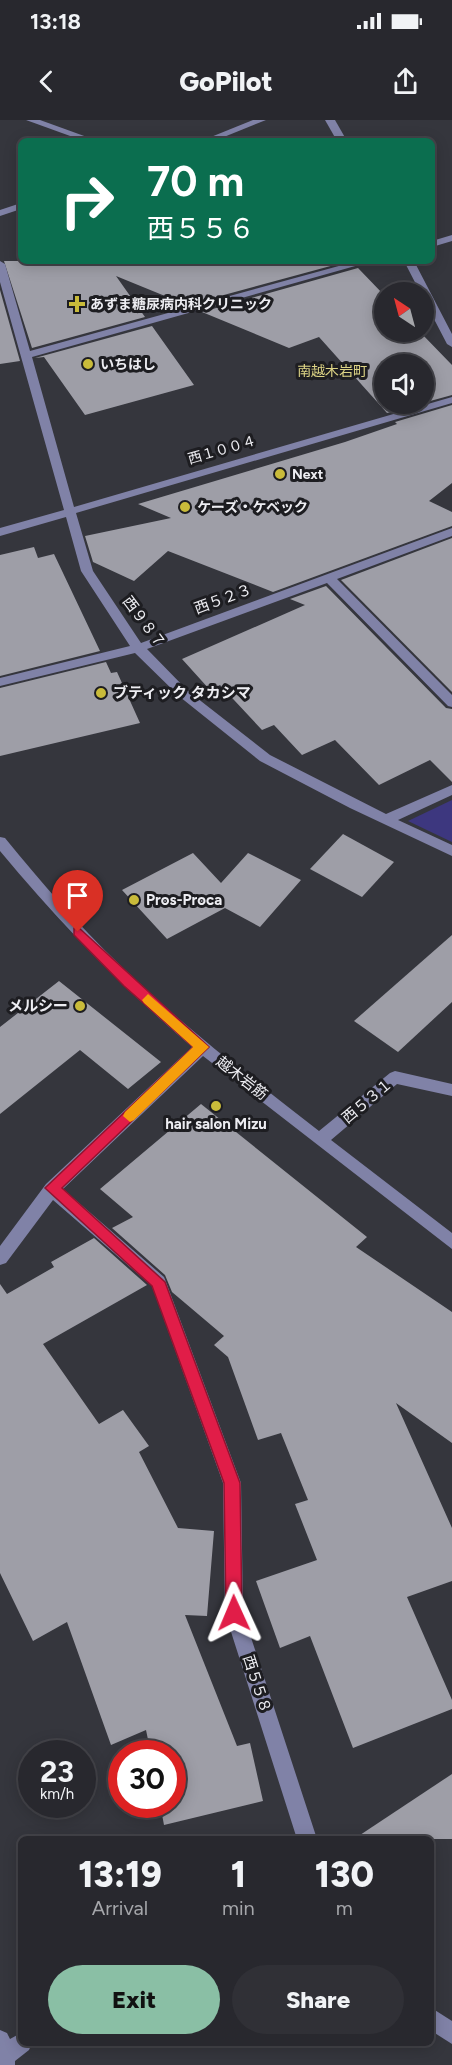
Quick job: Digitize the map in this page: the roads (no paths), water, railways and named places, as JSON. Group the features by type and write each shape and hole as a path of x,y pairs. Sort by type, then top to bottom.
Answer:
{"street":[{"path":"31,120 84,138"},
{"path":"215,138 261,120"},
{"path":"330,120 340,138"},
{"path":"0,213 18,207"},
{"path":"435,243 452,238"},
{"name":"西９８７","path":"0,264 87,571 138,648 184,694 265,758 452,851"},
{"path":"26,355 357,264"},
{"path":"411,264 452,344"},
{"name":"西１００４","path":"0,531 452,400"},
{"name":"西５２３","path":"0,682 138,648 452,532"},
{"path":"329,578 452,703"},
{"path":"387,819 452,790"},
{"name":"越木岩筋","path":"0,842 87,940 128,982 202,1047 452,1242"},
{"path":"0,1258 52,1188 202,1047"},
{"name":"西５３１","path":"321,1139 396,1077 452,1090"},
{"name":"西５５８","path":"52,1188 158,1282 232,1483 234,1613 306,1836"},
{"path":"434,2020 452,2034"}],"place":[{"name":"あずま糖尿病内科クリニック","path":"77,304"},
{"name":"いちはし","path":"88,364"},
{"name":"Next","path":"280,474"},
{"name":"ケーズ・ケベック","path":"185,507"},
{"name":"ブティック タカシマ","path":"101,693"},
{"name":"Pros-Proca","path":"134,900"},
{"name":"メルシー","path":"80,1006"},
{"name":"hair salon Mizu","path":"216,1106"}],"district":[{"name":"南越木岩町","path":"332,371"}]}
